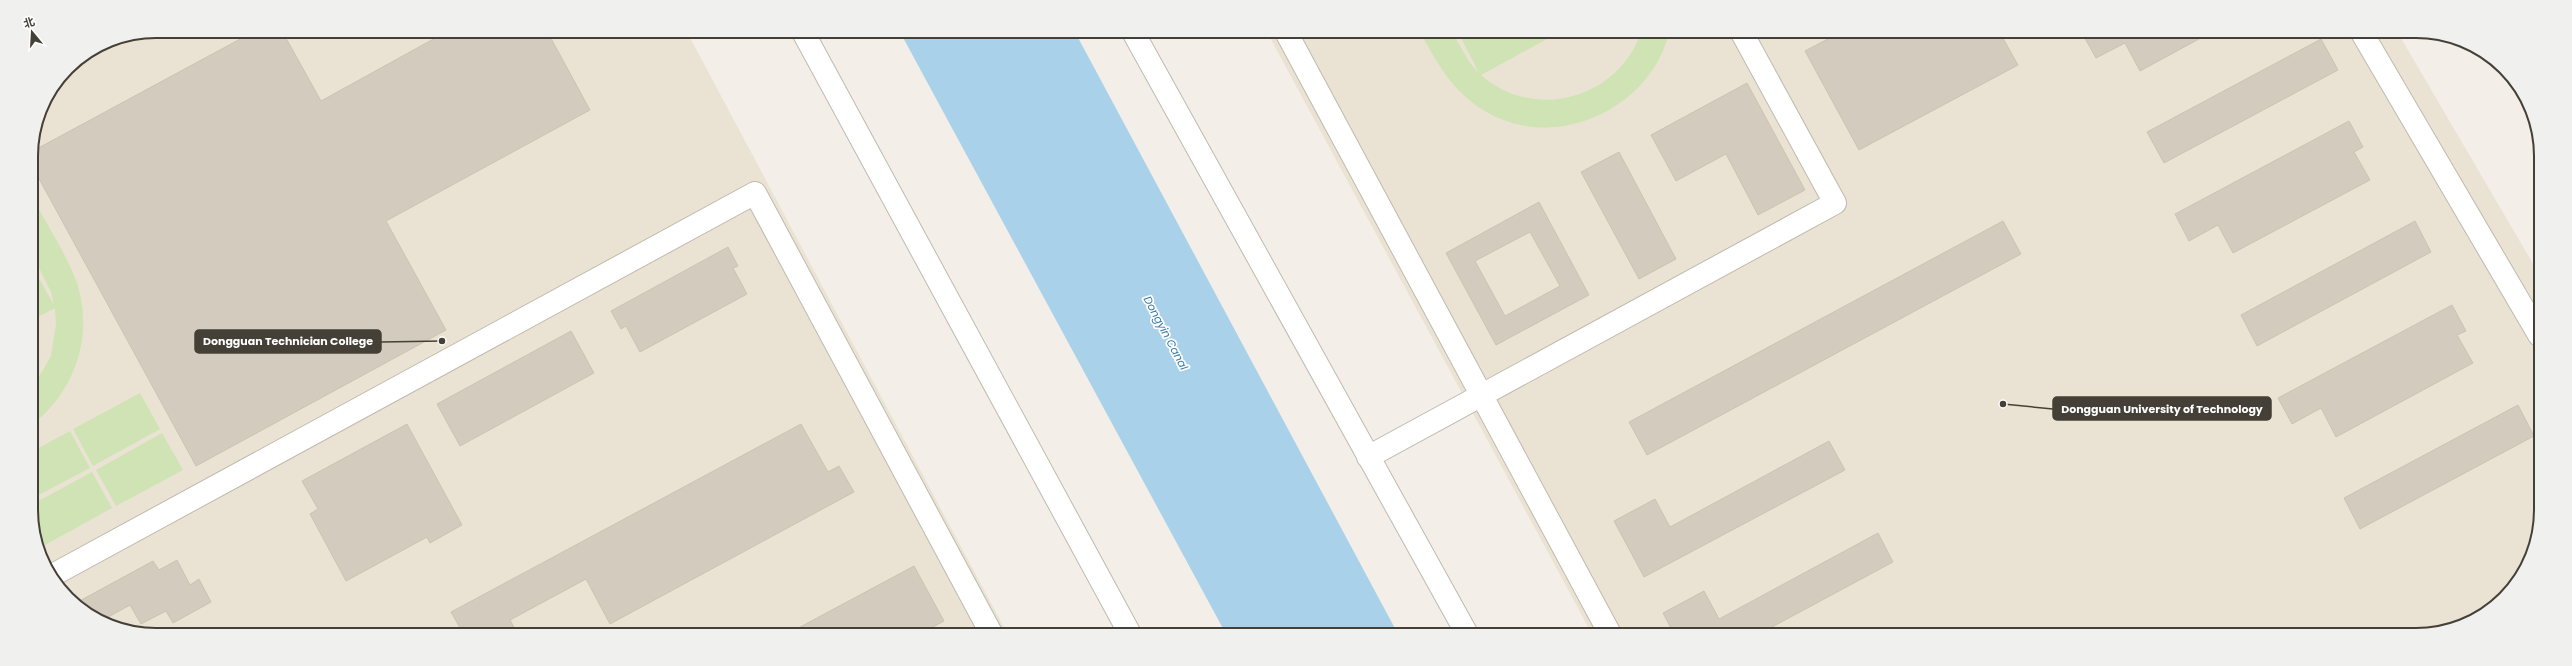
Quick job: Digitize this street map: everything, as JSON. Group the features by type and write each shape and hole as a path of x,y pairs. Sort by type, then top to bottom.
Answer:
{"lane":[{"path":"807,38 1127,628"},
{"path":"1135,38 1465,628"},
{"path":"1289,38 1607,628"},
{"path":"1368,456 1835,203 1745,38"},
{"path":"2365,38 2534,326"},
{"path":"56,573 755,193 988,628"}],"shaded area":[{"path":"148,38 690,38 1004,628 156,628 133,626 111,619 84,604 62,582 44,548 38,518 38,148 42,125 50,104 62,84 84,62 118,44"},
{"path":"1270,38 2401,38 2534,265 2534,518 2532,533 2525,555 2510,582 2494,599 2482,608 2461,619 2447,624 2424,628 1589,628"}],"green space":[{"path":"1423,38 1455,38 1470,63 1479,73 1461,38 1549,38 1481,75 1502,89 1525,98 1549,100 1572,96 1594,88 1613,74 1629,56 1638,38 1667,38 1658,61 1640,85 1618,104 1592,118 1563,126 1534,127 1505,120 1477,106 1467,99 1451,82"},
{"path":"38,208 73,272 82,303 83,322 82,342 70,379 48,411 38,420 38,378 51,356 56,324 55,308 38,317 38,277 54,305 51,292 38,266"},
{"path":"140,393 160,429 93,466 73,429"},
{"path":"70,431 90,468 38,495 38,448"},
{"path":"162,433 183,470 116,506 96,470"},
{"path":"92,472 112,508 45,545 40,533 38,501"}],"water":[{"name":"Dongyin Canal","path":"903,38 1078,38 1395,628 1223,628"}],"building":[{"path":"242,38 286,38 321,101 435,38 551,38 590,110 386,221 446,330 196,466 38,177 38,148"},
{"path":"1830,38 2003,38 2018,65 1859,150 1805,51"},
{"path":"2085,38 2201,38 2140,71 2125,43 2096,58"},
{"path":"2321,39 2338,70 2164,163 2147,132"},
{"path":"1747,83 1805,190 1758,215 1726,154 1676,181 1651,135"},
{"path":"2349,121 2363,147 2354,152 2370,180 2233,253 2218,225 2189,241 2175,214"},
{"path":"1619,152 1676,259 1639,279 1581,172"},
{"path":"1539,202 1589,295 1496,345 1446,253","holes":["1530,232 1560,286 1505,316 1475,261"]},
{"path":"2003,221 2021,254 1647,455 1629,422"},
{"path":"2415,221 2431,252 2257,346 2241,315"},
{"path":"728,247 738,266 733,268 747,294 640,352 626,326 621,329 611,311"},
{"path":"2452,305 2466,331 2457,335 2473,363 2336,437 2321,408 2292,424 2278,398"},
{"path":"571,331 594,373 460,446 437,404"},
{"path":"2518,405 2534,436 2360,529 2344,498"},
{"path":"407,424 462,525 430,543 427,537 346,581 310,514 318,509 302,481"},
{"path":"801,424 828,472 839,466 854,492 610,624 586,579 510,620 514,628 460,628 451,612"},
{"path":"1829,441 1845,470 1644,577 1614,521 1655,499 1670,527"},
{"path":"1878,533 1893,562 1770,628 1671,628 1663,613 1704,591 1719,619"},
{"path":"177,560 190,585 199,579 211,602 173,623 166,611 141,624 130,605 108,617 80,600 153,561 159,570"},
{"path":"914,566 944,621 931,628 798,628"}],"place":[{"name":"Dongguan Technician College","path":"442,341"},
{"name":"Dongguan University of Technology","path":"2003,404"}]}
